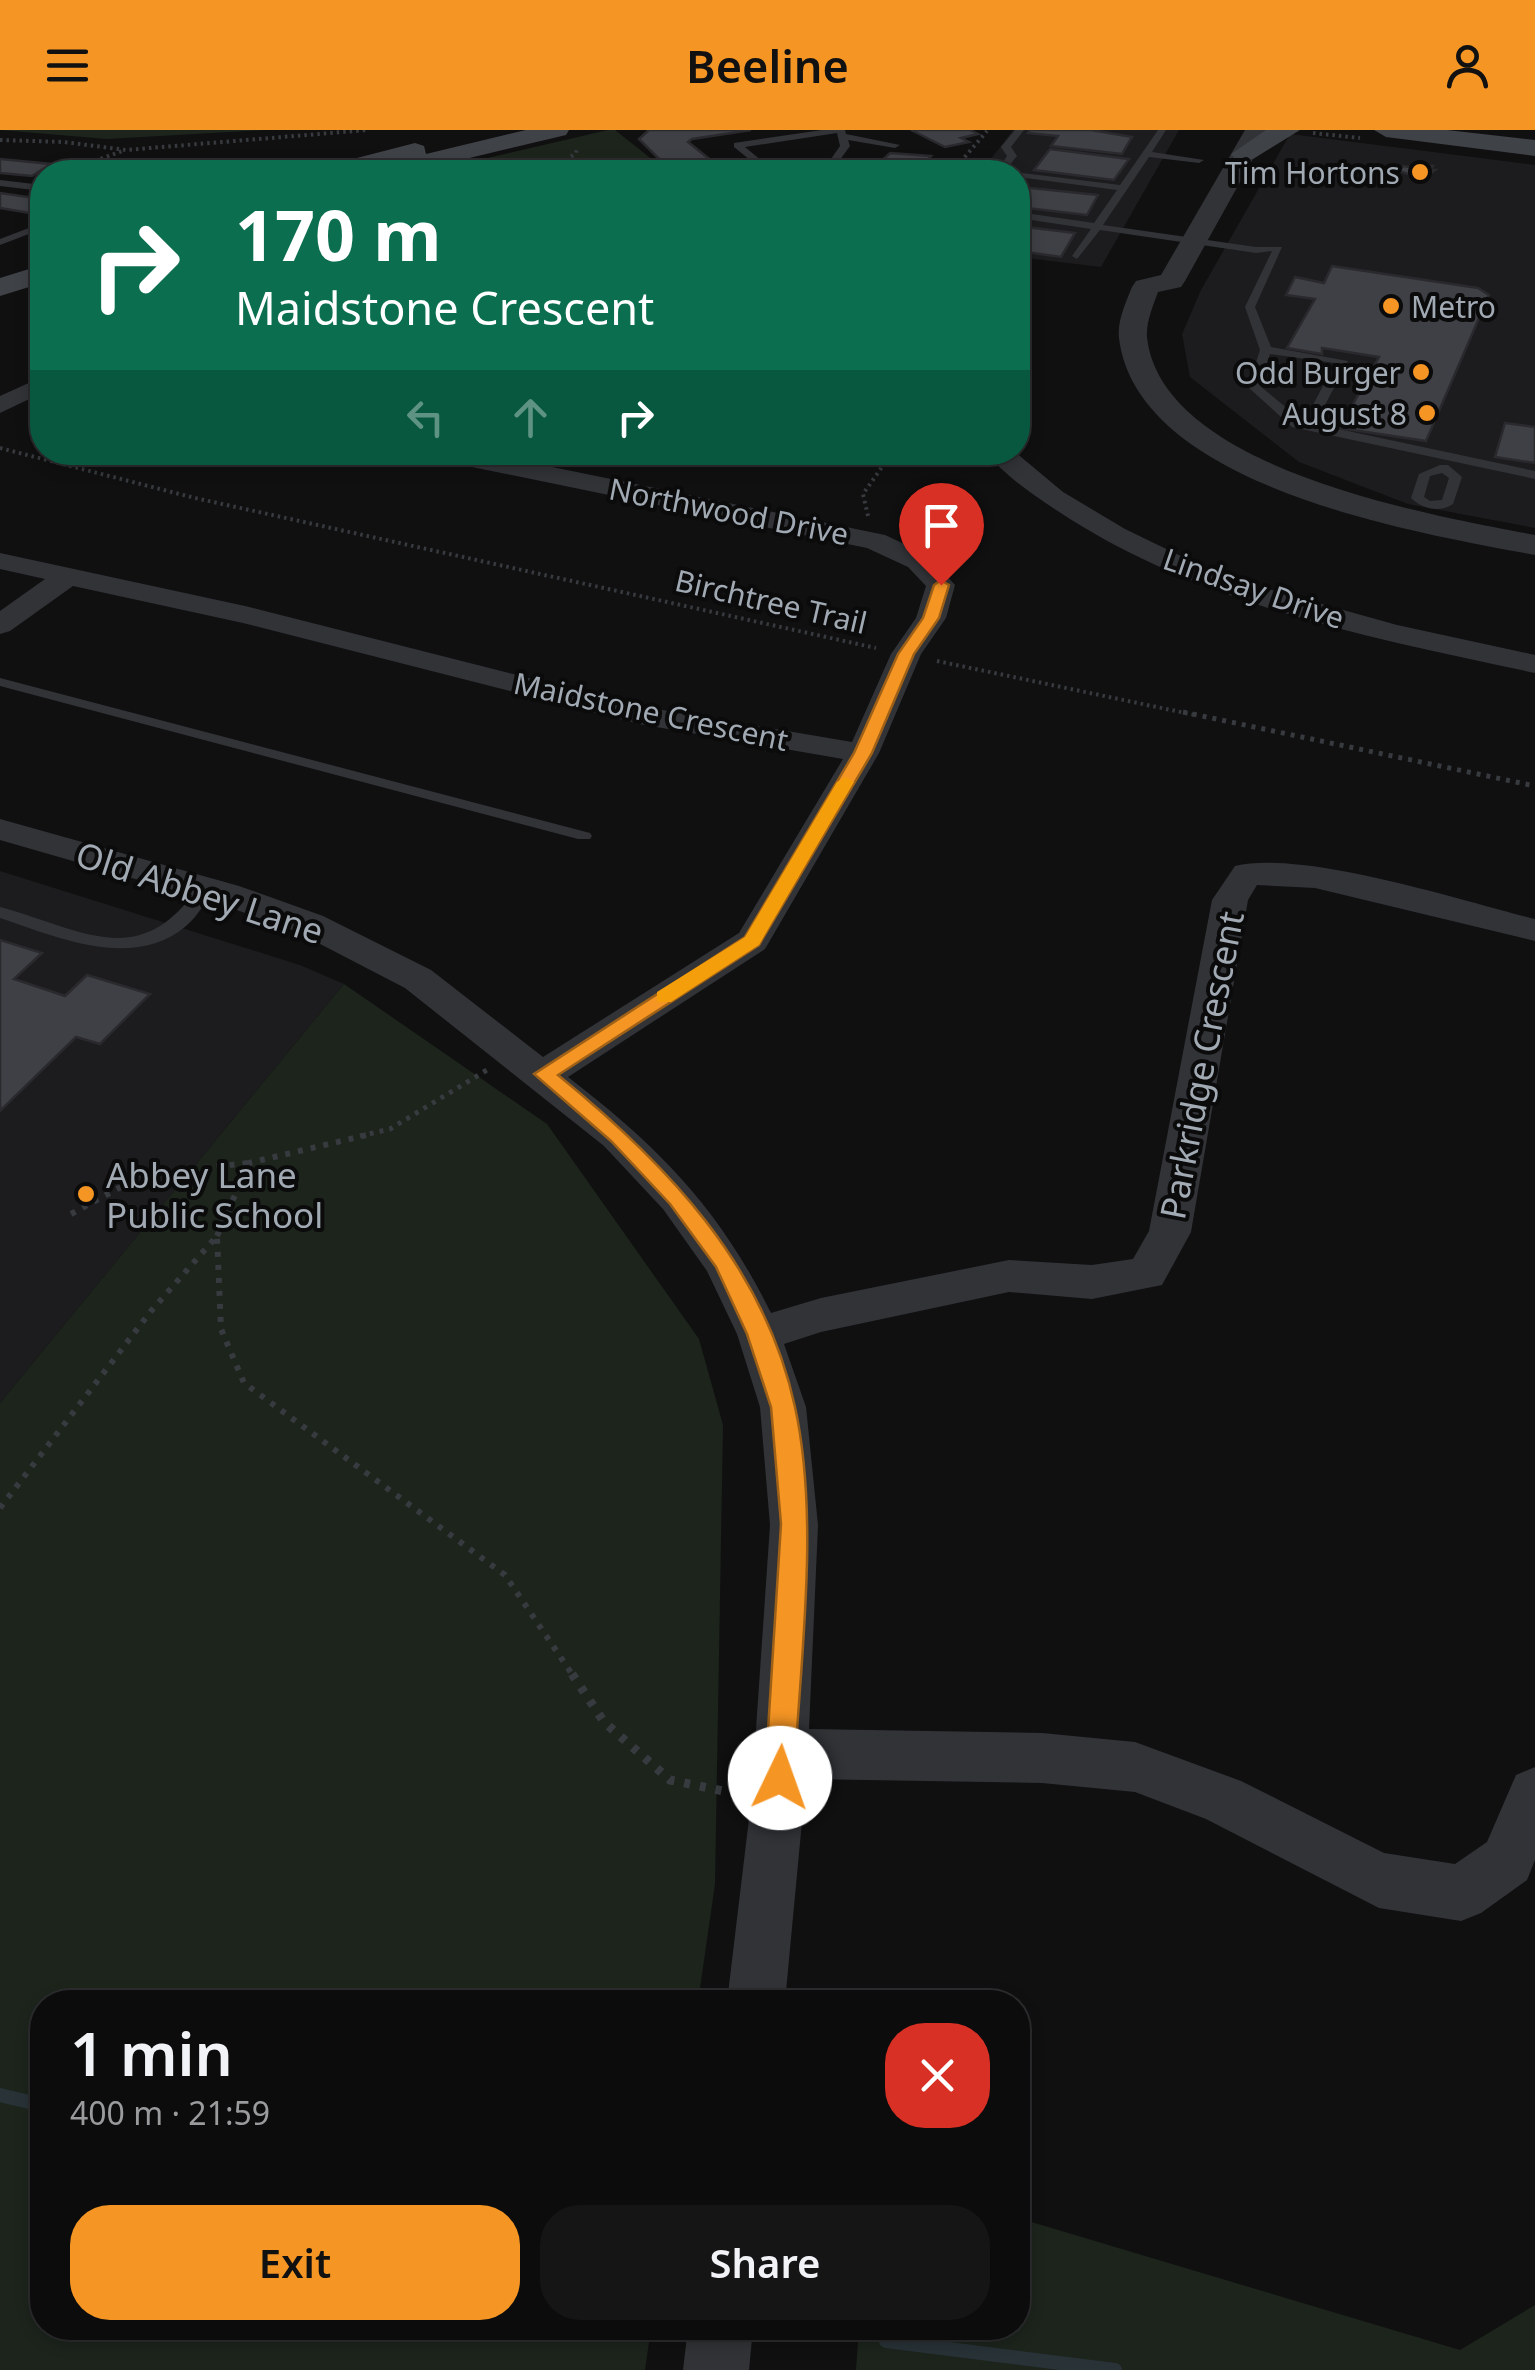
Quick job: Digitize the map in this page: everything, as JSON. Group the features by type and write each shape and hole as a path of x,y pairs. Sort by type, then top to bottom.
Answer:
{"main road":[{"path":"381,160 506,130"},
{"path":"431,160 557,130"},
{"path":"1244,154 1265,144 1275,133 1288,130"},
{"path":"1386,130 1535,136"},
{"path":"1486,136 1535,148"},
{"path":"0,274 30,264"},
{"path":"0,288 30,278"}],"street":[{"path":"1146,287 1171,282 1256,130"},
{"path":"1146,287 1134,275 1203,152"},
{"path":"1146,287 1134,322 1135,353 1155,395 1186,427 1253,465 1370,512 1423,514 1535,545"},
{"path":"0,406 30,390"},
{"name":"Northwood Drive","path":"502,465 875,541 918,561 941,585 931,618 906,654 863,753"},
{"name":"Lindsay Drive","path":"1015,465 1067,507 1128,544 1298,610 1535,664"},
{"name":"Maidstone Crescent","path":"0,561 246,615 639,715 863,753"},
{"path":"0,625 68,576"},
{"path":"530,1064 752,941 863,753"},
{"name":"Old Abbey Lane","path":"0,828 206,888 310,924 418,979 618,1136 678,1198 725,1263 759,1334 783,1407 794,1524 779,1778 757,1990"},
{"name":"Parkridge Crescent","path":"759,1334 822,1315 1008,1276 1092,1282 1147,1273 1170,1232 1230,900 1247,874 1315,877 1535,930"},
{"path":"779,1778 1042,1758 1135,1767 1222,1798 1379,1880 1461,1893 1507,1861 1535,1793"},
{"path":"716,2370 720,2340"}],"lane":[{"path":"1009,160 1012,156 1006,147 1020,130"},
{"path":"1077,256 1162,130"},
{"path":"754,160 737,146 842,132 896,145"},
{"path":"836,160 845,146 842,132"},
{"path":"1486,136 1535,156"},
{"path":"1148,154 1203,152"},
{"path":"1030,176 1124,188"},
{"path":"0,183 30,187"},
{"path":"1030,217 1156,234 1198,233 1225,236 1272,248 1256,250 1198,233"},
{"path":"0,242 30,231"},
{"path":"1278,248 1250,307 1266,350 1254,388 1296,424 1535,475"},
{"path":"1266,350 1342,361 1308,426"},
{"path":"0,682 584,836"},
{"path":"0,912 109,946 142,942 180,923 206,888"}],"path":[{"path":"0,140 64,142 126,150 367,130"},
{"path":"962,160 988,130"},
{"path":"98,160 126,150"},
{"name":"Birchtree Trail","path":"0,448 30,456"},
{"name":"Birchtree Trail","path":"67,465 196,498 906,654 1535,786"},
{"path":"875,541 862,494 885,465"},
{"path":"71,1214 143,1175 249,1163 390,1129 530,1064"},
{"path":"0,1508 151,1310 216,1236 249,1163"},
{"path":"216,1236 221,1330 244,1383 505,1575 604,1722 670,1780 779,1778"}],"shaded area":[{"path":"0,130 265,130 107,139"},
{"path":"615,130 653,160 479,160"},
{"path":"1013,130 1179,130 1101,267 1030,258 1030,160 990,160"},
{"path":"1290,134 1535,165 1535,528 1408,504 1299,462 1190,377 1182,334 1201,290"},
{"name":"Abbey Lane Public School","path":"0,871 300,965 344,984 0,1403"},
{"path":"344,984 547,1124 699,1339 723,1425 715,1884 700,1990 30,1990 30,2340 649,2340 645,2370 0,2370 0,1403"},
{"path":"1030,2222 1460,2350 1535,2305 1535,2370 856,2370 858,2340 1030,2340"}],"building":[{"path":"649,130 751,130 688,142 710,160 660,160 639,139"},
{"path":"911,130 970,130 978,134 961,138 969,142 945,147"},
{"path":"1091,130 1132,137 1122,154 1051,146 1058,136 1028,133"},
{"path":"1050,149 1129,159 1114,180 1034,170"},
{"path":"890,153 931,156 927,160 883,160"},
{"path":"0,159 30,162 30,176 0,173"},
{"name":"Tim Hortons","path":"1418,164 1433,166 1430,170 1435,170 1423,179 1399,171 1403,166 1415,168"},
{"path":"1030,188 1098,195 1087,215 1030,208"},
{"path":"0,193 30,197 30,213 0,208"},
{"path":"1030,227 1075,233 1061,257 1030,253"},
{"path":"1332,266 1478,288 1489,295 1426,441 1340,428 1379,357 1322,348 1322,354 1287,348 1315,299 1286,295 1295,277 1324,283"},
{"path":"1505,423 1535,427 1535,463 1495,457"},
{"path":"0,940 42,953 14,979 65,996 87,975 150,994 100,1044 76,1037 0,1111"}],"waterway":[{"path":"0,2095 30,2102"},
{"path":"886,2341 1115,2370"}],"slow traffic":[{"path":"664,997 752,941 846,782"}],"place":[{"name":"Tim Hortons","path":"1420,172"},
{"name":"Metro","path":"1391,306"},
{"name":"Odd Burger","path":"1421,372"},
{"name":"August 8","path":"1427,413"},
{"name":"Abbey Lane Public School","path":"86,1194"}],"route":[{"path":"780,1778 794,1524 783,1407 759,1334 725,1263 678,1198 618,1136 544,1074 752,941 863,753 906,654 931,618 941,585"}]}
